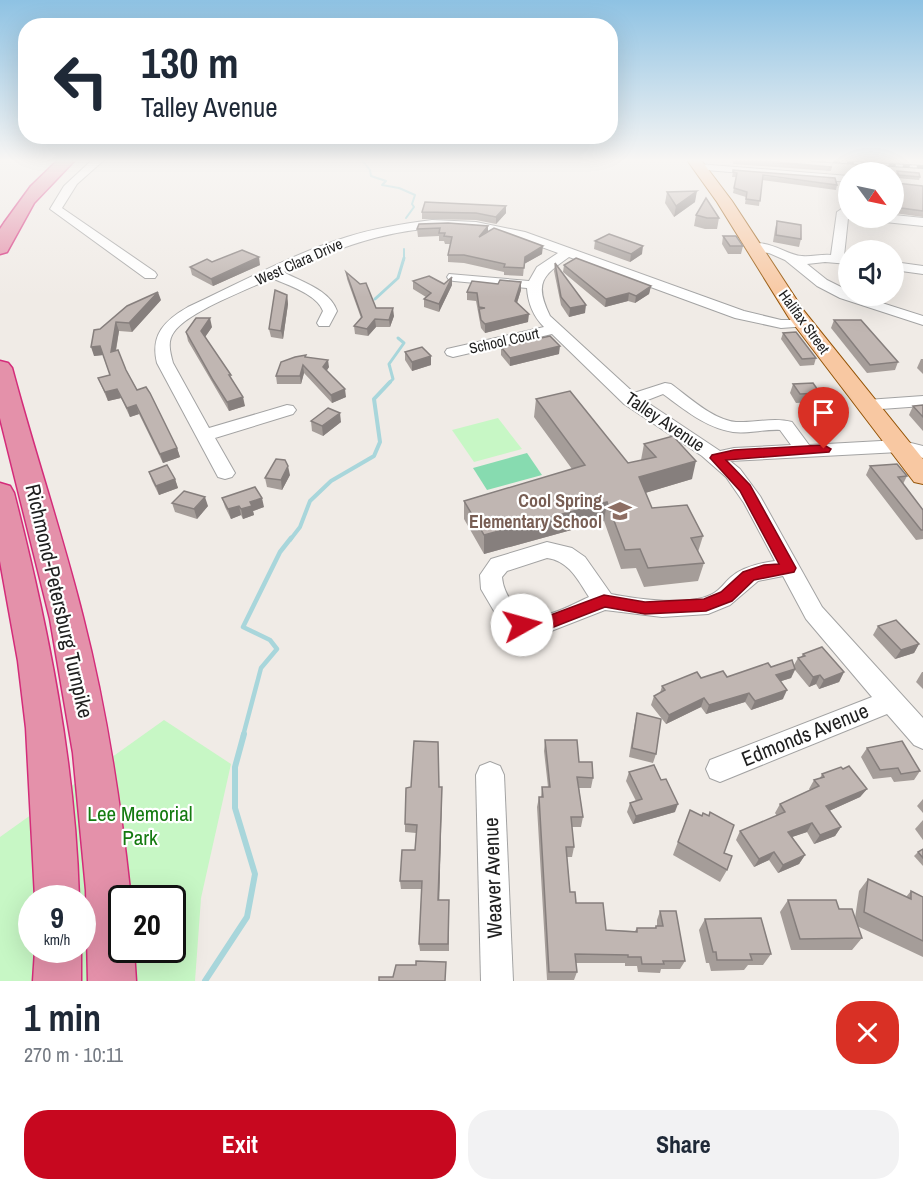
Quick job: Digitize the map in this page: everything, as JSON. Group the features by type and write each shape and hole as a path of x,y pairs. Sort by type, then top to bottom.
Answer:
{"highway":[{"path":"0,248 24,206"},
{"name":"Richmond-Petersburg Turnpike","path":"0,368 67,618 86,710 101,825 112,981"},
{"name":"Richmond-Petersburg Turnpike","path":"0,493 28,623 41,697 49,762 56,885"},
{"path":"57,981 58,963"}],"main road":[{"name":"Halifax Street","path":"726,206 789,304 923,476"}],"street":[{"path":"58,206 56,209 150,275"},
{"path":"904,220 923,222"},
{"name":"West Clara Drive","path":"225,473 161,353 163,338 168,328 184,315 273,273 370,232 418,224 465,223 494,228 568,252 665,288 681,282 756,309 760,313 756,320 781,324 803,323"},
{"path":"753,248 778,250 831,288 923,321"},
{"path":"454,277 534,285 542,270 568,252"},
{"path":"796,261 838,259"},
{"path":"904,267 923,270"},
{"path":"273,273 307,289 327,303 330,311 324,323"},
{"name":"Talley Avenue","path":"534,285 535,300 539,310 554,329 630,400 716,458 745,488 813,613 923,737"},
{"name":"School Court","path":"453,352 554,329"},
{"path":"630,400 665,388 719,422 733,427 777,424 786,426 804,450"},
{"path":"867,405 923,401"},
{"path":"205,435 286,410"},
{"path":"716,458 734,454 899,446 923,452"},
{"path":"604,601 577,563 565,554 547,550 499,565 491,575 492,589 508,617 522,625 541,626 604,601 645,608 706,605 727,597 749,576 764,571 789,568"},
{"name":"Edmonds Avenue","path":"720,769 891,701"},
{"name":"Weaver Avenue","path":"490,775 496,981"}],"green space":[{"path":"498,418 522,449 474,462 452,430"},
{"path":"527,453 542,475 487,490 473,468"},
{"name":"Lee Memorial Park","path":"164,720 231,764 201,898 195,981 0,981 0,837"}],"building":[{"path":"424,206 506,206 496,217 476,213 422,212"},
{"path":"701,206 711,206 719,218 707,218 696,215"},
{"path":"904,206 923,206 923,211 904,208"},
{"path":"777,221 801,225 801,239 776,235"},
{"path":"448,223 488,226 479,237 494,228 543,246 525,257 524,268 504,267 505,264 464,255 448,255 452,237 439,233 440,228 417,229 419,224"},
{"path":"609,234 643,246 631,254 595,241"},
{"path":"723,236 736,236 743,246 730,246"},
{"path":"242,250 259,257 211,279 190,267 207,259 212,262"},
{"path":"576,258 651,286 636,296 629,293 606,299 564,265"},
{"path":"555,263 586,305 570,308 561,297"},
{"path":"346,272 360,284 366,283 376,308 393,308 389,320 375,319 367,329 354,326 362,317"},
{"path":"429,276 444,284 452,277 439,304 424,299 431,293 413,281"},
{"path":"500,280 521,282 515,301 529,314 485,324 481,320 479,309 485,308 479,307 477,293 467,292 472,281 498,284"},
{"path":"275,290 287,295 281,331 269,329"},
{"path":"158,292 129,323 116,322 111,352 118,350 137,390 146,387 177,448 160,454 136,405 127,408 117,389 105,392 98,378 110,375 100,346 91,347 94,330 100,329 127,306"},
{"path":"196,318 210,318 201,331 243,397 227,402 213,380 186,332"},
{"path":"834,320 861,320 898,362 870,365"},
{"path":"796,332 816,358 802,359 783,333"},
{"path":"550,336 560,346 510,358 501,347"},
{"path":"422,347 431,356 412,362 405,352"},
{"path":"306,355 305,357 328,360 323,367 345,389 331,395 303,365 300,376 276,376 281,362"},
{"path":"813,383 820,393 800,394 793,384"},
{"path":"570,391 628,463 656,457 644,444 673,436 696,461 639,477 652,508 687,505 703,536 691,538 704,563 648,568 640,549 625,550 607,502 484,535 464,501 585,465 536,399"},
{"path":"923,405 923,417 913,406"},
{"path":"328,408 340,413 322,426 311,421"},
{"path":"276,459 285,460 288,466 281,480 265,478"},
{"path":"897,464 907,476 898,477 923,510 923,530 870,466"},
{"path":"167,465 175,479 156,486 149,472"},
{"path":"255,487 262,498 250,502 252,506 228,509 222,498"},
{"path":"184,491 205,497 194,509 172,503"},
{"path":"896,620 919,644 901,650 878,626"},
{"path":"822,647 844,672 824,680 820,675 813,677 798,658"},
{"path":"792,660 795,669 776,675 787,690 755,701 749,693 709,705 704,698 669,715 654,696 665,690 662,686 697,672 701,678 723,671 727,677 768,663 771,667"},
{"path":"637,713 661,719 656,754 632,748"},
{"path":"545,740 577,740 579,762 592,762 593,778 577,777 583,817 571,817 574,847 566,847 570,892 575,892 576,903 603,903 606,930 637,932 637,928 656,928 656,926 663,926 660,911 676,911 685,961 642,964 641,957 628,957 628,955 575,954 577,972 549,972 539,797 543,797 542,787 550,787"},
{"path":"414,741 438,742 439,787 442,787 438,900 449,900 448,944 419,944 422,881 400,881 402,850 415,850 417,825 405,824 406,788 411,787"},
{"path":"902,741 920,771 901,774 898,768 880,770 867,748"},
{"path":"654,765 661,780 666,779 678,804 636,816 630,803 642,799 629,772"},
{"path":"849,766 867,789 826,806 841,827 820,835 812,823 788,832 805,855 783,865 774,852 759,859 740,831 785,812 780,804 819,786 814,780 824,777 822,774"},
{"path":"690,810 702,816 703,813 709,816 710,812 734,825 724,853 732,856 727,870 678,842"},
{"path":"868,879 911,899 911,891 923,897 923,941 864,912"},
{"path":"788,900 836,900 839,909 852,909 862,938 800,939"},
{"path":"761,918 771,954 750,954 752,960 717,960 705,919"},
{"path":"416,961 446,962 445,981 379,981 379,977 393,977 396,965 416,965"}],"waterway":[{"path":"406,218 413,206"},
{"path":"404,249 404,258"},
{"path":"375,299 398,278 404,258"},
{"path":"390,382 393,379 389,364 404,343 398,338"},
{"path":"290,540 300,527 310,501 331,481 374,456 380,442 374,399 390,382"},
{"path":"243,736 261,668 277,649 270,640 243,627 280,552 291,538"},
{"path":"205,981 247,917 255,874 235,808 235,767 244,734"}],"place":[{"name":"Cool Spring Elementary School","path":"620,511"}],"route":[{"path":"522,625 541,626 604,601 645,608 706,605 727,597 741,581 749,576 764,571 789,568 745,488 716,458 734,454 824,449"}]}
